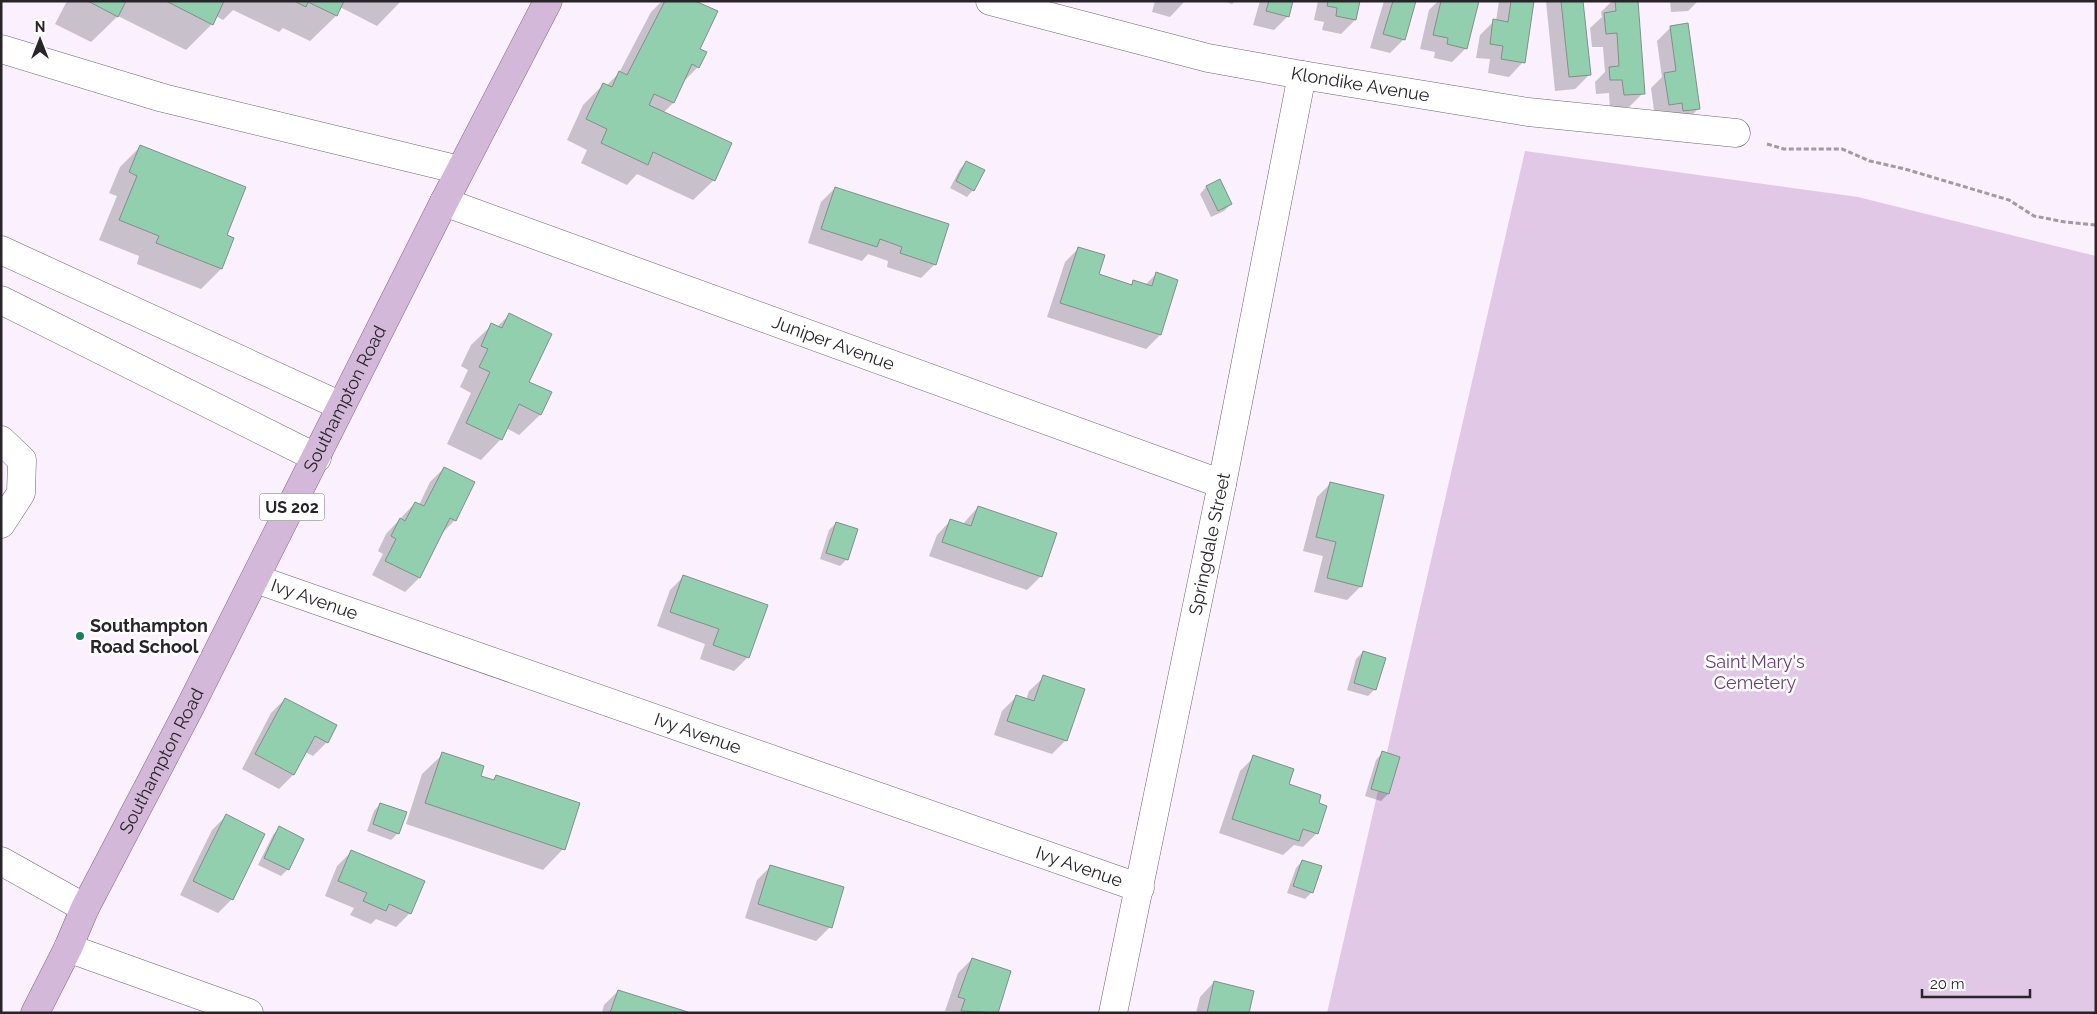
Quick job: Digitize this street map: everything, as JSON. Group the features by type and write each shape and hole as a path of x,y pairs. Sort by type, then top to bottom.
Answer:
{"main road":[{"name":"Southampton Road","path":"35,1013 68,948 85,908 256,579 460,170 548,1"}],"street":[{"name":"Klondike Avenue","path":"990,1 1208,58 1302,75 1528,112 1736,133"},
{"path":"1,49 163,98 460,170"},
{"name":"Springdale Street","path":"1113,1013 1222,484 1302,75"},
{"name":"Juniper Avenue","path":"444,202 1222,484"},
{"path":"1,250 341,406"},
{"path":"1,300 317,458"},
{"path":"1,440 22,460 21,493 1,524"},
{"name":"Ivy Avenue","path":"256,579 1140,888"},
{"path":"1,861 85,908"},
{"path":"68,948 248,1013"}],"path":[{"path":"1736,133 1784,150 1842,150 1870,162 1905,169 2009,200 2034,216 2096,225"}],"green space":[{"name":"Saint Mary's Cemetery","path":"1525,151 1858,197 2096,256 2096,1013 1327,1013"}],"building":[{"path":"88,1 126,1 118,17"},
{"path":"166,1 224,1 213,25"},
{"path":"294,1 344,1 337,16 308,2 306,7"},
{"path":"665,1 695,1 718,11 700,49 707,52 699,68 692,64 674,103 654,94 649,105 732,143 715,181 653,152 648,165 601,143 607,129 586,119 603,83 612,87 619,71 627,75"},
{"path":"1269,1 1293,1 1289,17 1266,11"},
{"path":"1328,1 1360,1 1356,20 1336,16 1337,8 1327,6"},
{"path":"1393,1 1416,1 1405,40 1383,34"},
{"path":"1441,1 1479,1 1467,49 1447,44 1448,38 1433,35"},
{"path":"1511,1 1534,1 1525,63 1501,59 1503,46 1490,44 1493,19 1508,22"},
{"path":"1561,1 1583,1 1591,75 1569,77"},
{"path":"1615,1 1638,1 1645,94 1624,95 1622,80 1610,80 1609,67 1619,66 1617,33 1606,34 1604,13 1616,11"},
{"path":"1688,23 1700,109 1683,111 1682,103 1669,105 1664,73 1676,71 1670,26"},
{"path":"140,145 246,187 227,235 234,238 222,269 156,243 159,236 119,220 137,176 129,172"},
{"path":"966,161 985,170 974,191 956,181"},
{"path":"1220,179 1232,204 1218,211 1206,186"},
{"path":"835,187 949,224 936,265 900,253 902,247 880,239 877,247 821,229"},
{"path":"1078,247 1105,255 1099,274 1132,285 1133,280 1152,286 1156,272 1178,280 1161,335 1060,303"},
{"path":"509,313 552,334 529,382 552,392 541,415 519,404 502,440 466,423 490,372 479,367 488,349 481,346 491,323 502,328"},
{"path":"444,467 475,482 456,521 450,518 420,578 385,561 396,539 391,536 400,518 405,521 415,502 424,506"},
{"path":"1330,482 1384,495 1362,587 1327,578 1336,542 1316,537"},
{"path":"978,506 1057,533 1042,577 942,542 950,519 971,526"},
{"path":"836,522 858,529 848,560 826,553"},
{"path":"683,575 768,605 749,658 713,645 719,629 670,612"},
{"path":"1363,651 1386,658 1376,690 1354,683"},
{"path":"1043,675 1085,689 1067,741 1007,721 1016,695 1034,701"},
{"path":"285,698 337,725 328,743 315,736 294,775 255,754"},
{"path":"1382,751 1400,757 1389,794 1371,789"},
{"path":"442,752 484,766 481,776 494,780 496,775 580,803 565,850 425,803"},
{"path":"1253,755 1294,769 1289,784 1321,795 1319,803 1327,806 1318,834 1303,829 1299,841 1232,819"},
{"path":"380,803 407,812 399,834 373,824"},
{"path":"226,814 265,834 233,900 193,881"},
{"path":"279,826 304,839 289,870 264,858"},
{"path":"351,850 425,881 411,914 389,904 386,911 363,901 367,893 338,881"},
{"path":"1302,860 1322,866 1313,893 1293,886"},
{"path":"770,865 844,887 832,928 758,904"},
{"path":"972,958 1011,971 998,1013 961,1011 965,999 958,997"},
{"path":"1214,981 1254,991 1249,1013 1207,1013"},
{"path":"618,990 688,1012 688,1013 610,1013"}],"place":[{"name":"Southampton Road School","path":"80,636"}]}
